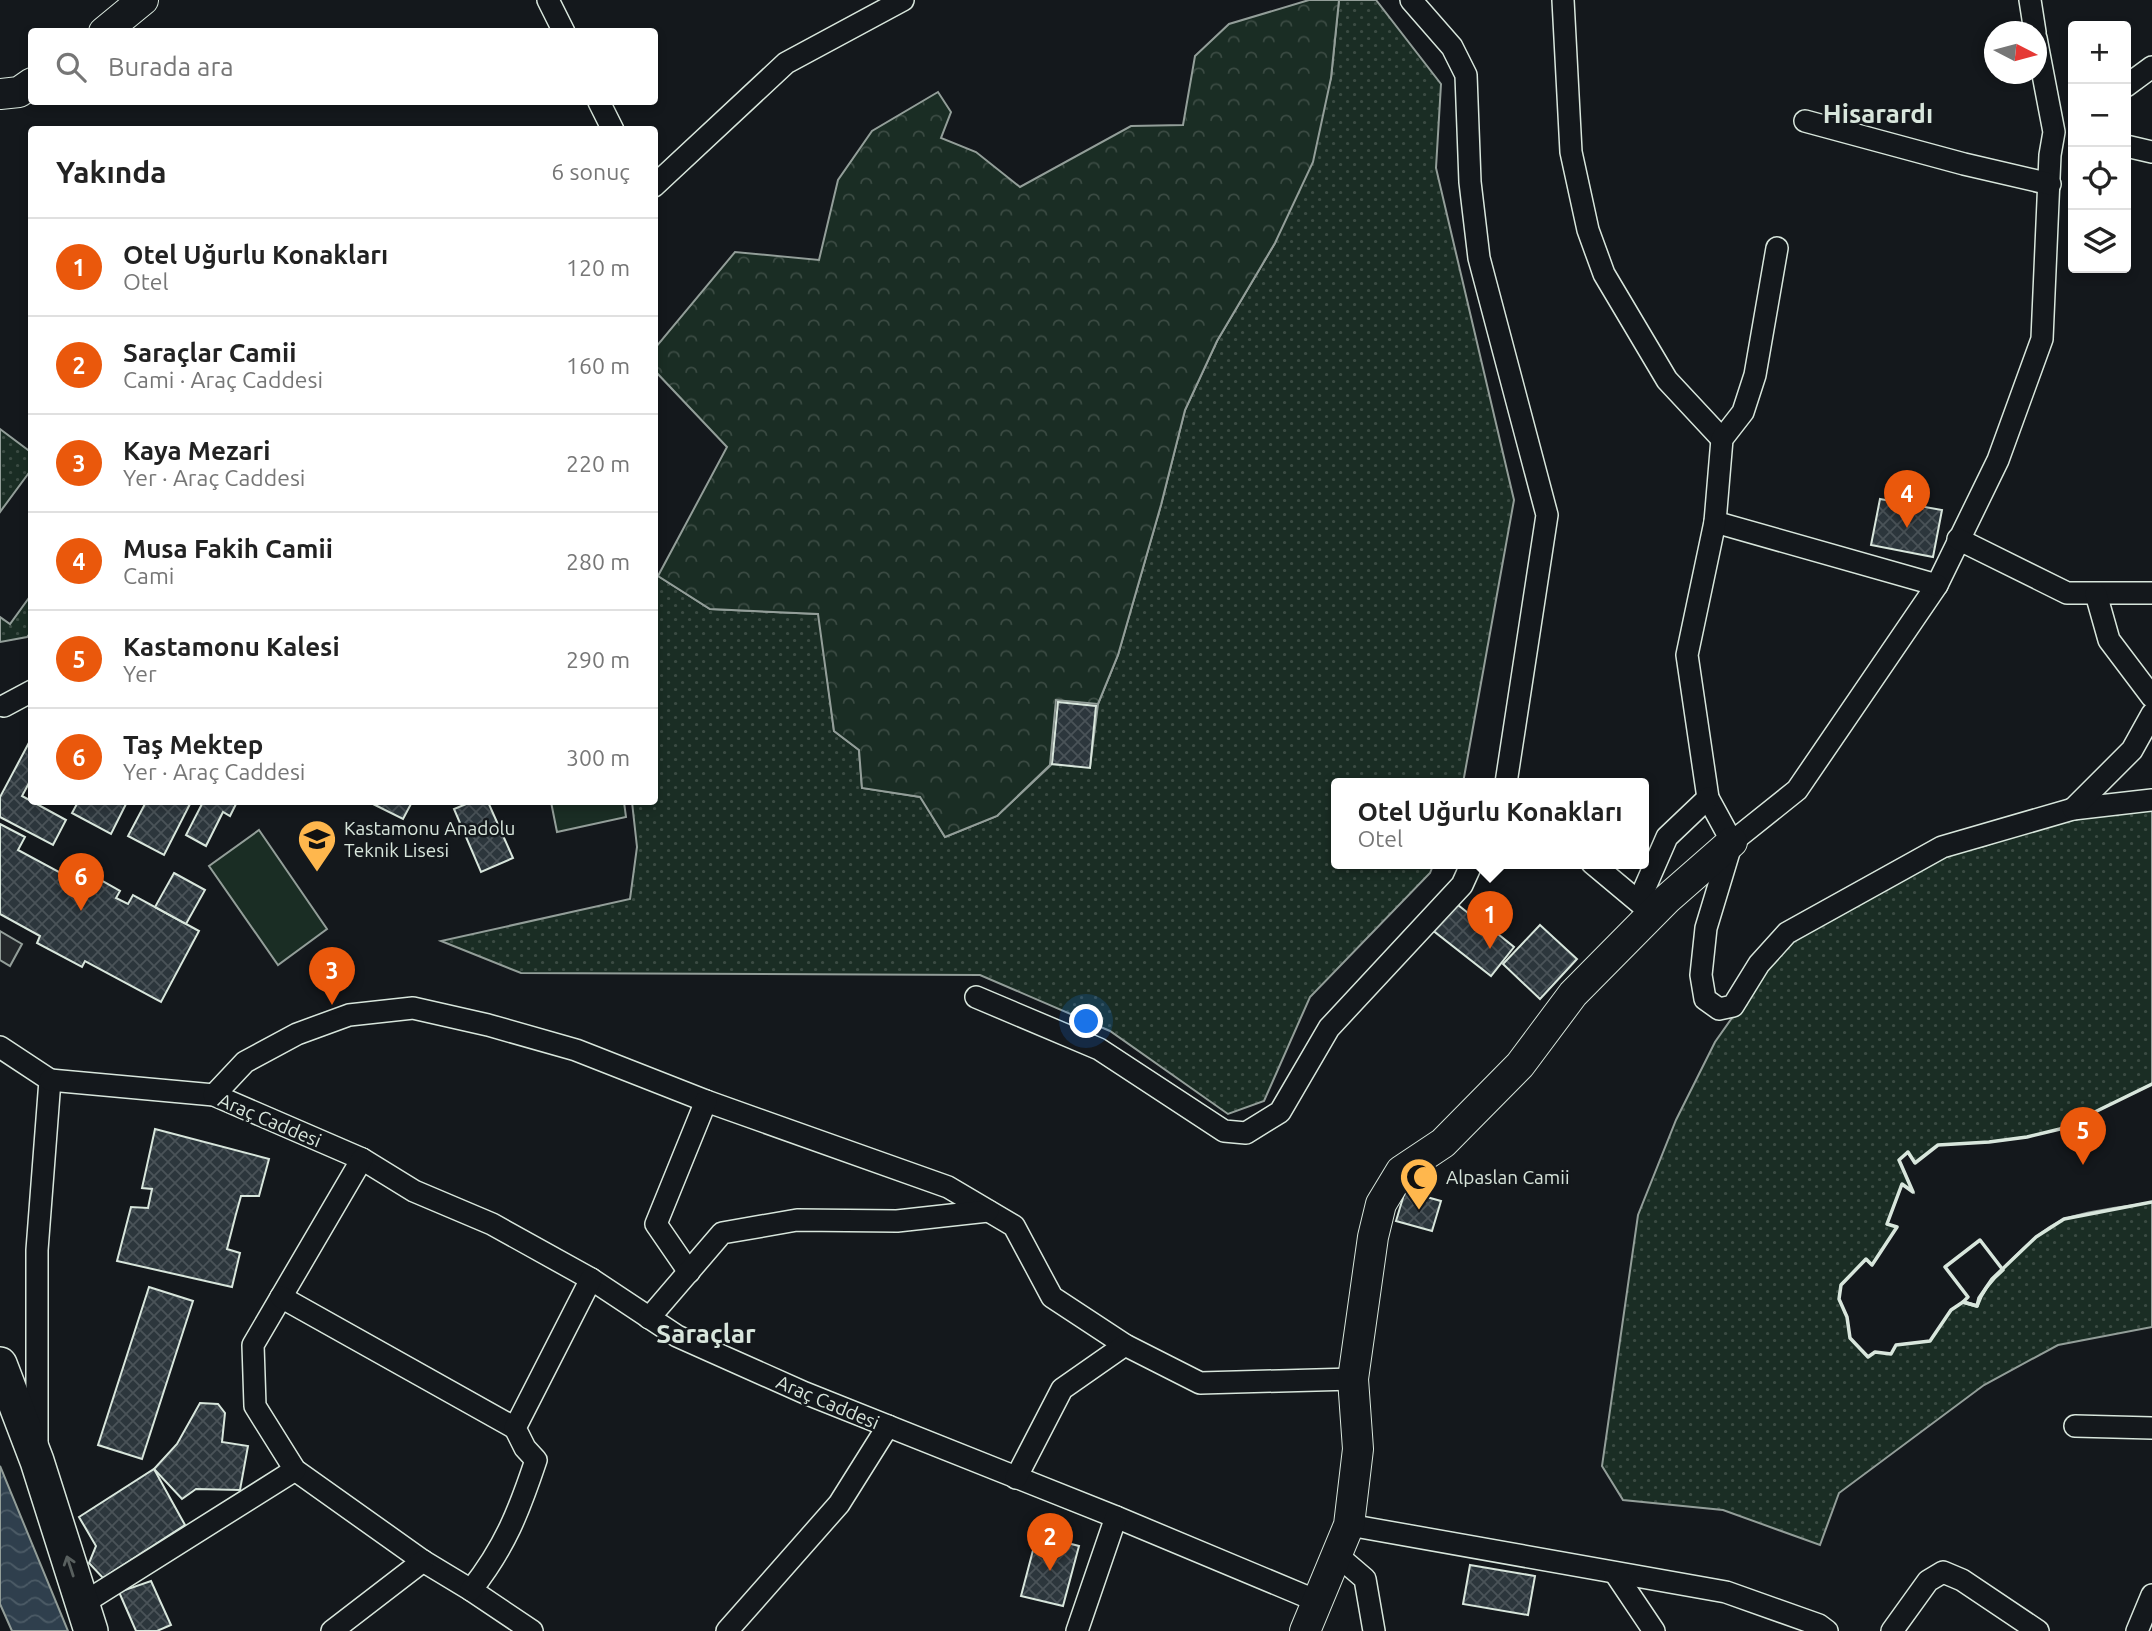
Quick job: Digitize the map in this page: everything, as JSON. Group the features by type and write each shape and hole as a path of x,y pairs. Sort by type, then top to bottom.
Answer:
{"main road":[{"path":"109,28 143,0"},
{"path":"1305,1631 1349,1525 1358,1450 1353,1379 1373,1237 1381,1204 1401,1171 1443,1143 1520,1065 1573,994 1646,907 1732,842"},
{"path":"0,1364 37,1461 86,1618"}],"street":[{"path":"548,0 562,28"},
{"path":"658,182 786,63 903,0"},
{"path":"1411,0 1452,47 1466,75 1470,182 1479,258 1547,515 1507,778"},
{"path":"1563,0 1571,152 1588,230 1604,274 1667,380 1722,439"},
{"path":"2029,0 2033,21"},
{"path":"2129,84 2152,67"},
{"path":"2047,76 2064,134 2050,155 2042,339 1998,460 1937,584 1797,790 1732,842 1706,928 1701,975 1705,999 1719,1009 1732,1006 1759,964 1787,933 1942,847 2073,809 2152,800"},
{"path":"600,105 611,126"},
{"path":"1805,121 2050,184"},
{"path":"2130,147 2152,152"},
{"path":"1732,842 1708,798 1688,654 1715,522 1722,439 1744,412 1755,375 1777,248"},
{"path":"1715,522 1937,584"},
{"path":"1958,539 2067,593 2152,593"},
{"path":"2096,594 2109,640 2152,697"},
{"path":"1,706 28,693"},
{"path":"2073,809 2132,750 2152,714"},
{"path":"1599,869 1646,907 1667,836 1708,798"},
{"path":"976,998 1099,1049 1224,1131 1245,1133 1280,1112 1329,1028 1462,885 1469,869"},
{"path":"214,1096 245,1062 297,1034 349,1015 413,1008 488,1024 576,1050 706,1101 948,1187 1014,1226 1052,1297 1125,1345 1200,1383 1353,1379"},
{"path":"0,1046 50,1080 37,1250 37,1461"},
{"name":"Araç Caddesi","path":"50,1080 214,1096 362,1159 414,1191 492,1224 591,1279 677,1336 805,1393 1116,1517 1317,1601"},
{"path":"689,1272 656,1224 706,1101"},
{"path":"362,1159 253,1345 255,1406 295,1470 423,1561 532,1631"},
{"path":"649,1318 722,1233 797,1220 897,1221 988,1211"},
{"path":"515,1428 591,1279"},
{"path":"281,1297 515,1428 525,1448 536,1460 515,1522 492,1563 471,1590"},
{"path":"1016,1478 1062,1388 1125,1345"},
{"path":"727,1631 839,1504 888,1426"},
{"path":"2075,1426 2152,1428"},
{"path":"86,1618 295,1470"},
{"path":"1077,1631 1116,1517"},
{"path":"1349,1525 1726,1592 1819,1625 1827,1631"},
{"path":"1337,1555 1365,1578 1374,1631"},
{"path":"332,1631 423,1561"},
{"path":"1892,1631 1928,1581 1943,1572 1962,1580 2038,1631"},
{"path":"1615,1573 1654,1631"},
{"path":"2137,1631 2152,1595"}],"green space":[{"path":"1309,0 1339,0 1331,78 1313,162 1275,243 1217,341 1185,410 1118,655 1098,704 1056,700 1050,765 997,816 945,837 920,797 862,788 859,750 834,731 818,614 710,609 658,576 727,447 658,374 658,344 735,252 819,260 838,180 872,131 938,92 951,112 941,138 976,152 1020,187 1131,126 1183,125 1195,56 1229,24"},
{"path":"1339,0 1376,0 1441,84 1436,168 1514,500 1464,778 1331,778 1331,869 1432,869 1430,873 1310,997 1264,1101 1228,1114 1110,1031 980,975 521,973 441,941 630,899 637,847 632,805 658,805 658,576 710,609 819,614 834,731 859,750 862,788 921,797 945,837 997,816 1052,764 1090,767 1098,704 1118,655 1185,410 1217,341 1275,243 1331,78"},
{"path":"0,429 28,450 28,474 0,512"},
{"path":"28,599 28,636 0,642 0,617 10,624"},
{"path":"552,805 624,805 626,817 557,832"},
{"path":"2152,806 2152,1084 2060,1129 1989,1142 1938,1145 1915,1163 1907,1152 1899,1160 1913,1192 1902,1185 1887,1224 1897,1227 1872,1265 1866,1260 1841,1284 1839,1299 1847,1317 1850,1338 1868,1356 1875,1352 1891,1354 1896,1345 1930,1341 1951,1310 1963,1302 1977,1306 1991,1283 2015,1256 2054,1224 2085,1213 2152,1202 2152,1327 2058,1345 1984,1385 1839,1493 1820,1545 1723,1510 1623,1500 1602,1466 1638,1215 1676,1120 1715,1042 1777,954 1856,892 1912,863 1985,846 2051,821"},
{"path":"259,830 327,929 278,965 209,866"}],"shaded area":[{"path":"0,931 22,944 10,966 0,960"}],"water":[{"path":"0,1466 68,1631 12,1631 0,1604"}],"building":[{"path":"1880,499 1942,510 1933,557 1871,545"},
{"path":"1058,702 1096,706 1090,768 1052,764"},
{"path":"28,744 28,785 22,796 28,799 28,805 38,805 66,820 53,845 0,817 0,797"},
{"path":"76,805 126,805 111,834 72,813"},
{"path":"144,805 189,805 164,855 128,836"},
{"path":"201,805 236,805 230,816 223,812 206,846 186,835"},
{"path":"375,805 410,805 403,819"},
{"path":"464,805 489,805 513,858 481,872 454,809"},
{"path":"0,824 25,837 18,850 68,877 74,865 120,891 116,898 128,904 133,895 199,931 161,1002 85,961 82,967 37,943 40,936 0,914"},
{"path":"174,873 205,890 186,924 155,907"},
{"path":"1453,901 1487,928 1494,918 1504,926 1498,934 1514,947 1491,976 1431,929"},
{"path":"1540,925 1577,959 1540,999 1503,964"},
{"path":"155,1129 269,1159 259,1196 241,1196 227,1249 240,1253 232,1287 117,1261 131,1207 148,1208 152,1189 142,1188"},
{"name":"Alpaslan Camii","path":"1405,1191 1441,1201 1432,1231 1396,1221"},
{"path":"149,1287 193,1301 142,1459 98,1445"},
{"path":"200,1403 218,1404 225,1413 222,1442 248,1446 240,1490 196,1489 182,1499 154,1469 177,1444"},
{"path":"154,1469 185,1525 103,1578 89,1563 96,1546 79,1517"},
{"path":"1037,1535 1079,1546 1063,1606 1021,1596"},
{"path":"1470,1565 1535,1576 1528,1615 1463,1604"},
{"path":"151,1581 171,1625 157,1631 136,1631 119,1592"}],"wall":[{"path":"2152,1084 2060,1129 1989,1142 1938,1145 1915,1163 1908,1152 1899,1160 1913,1192 1902,1184 1887,1224 1897,1227 1872,1265 1866,1259 1841,1285 1839,1299 1847,1317 1850,1338 1868,1357 1875,1352 1891,1354 1896,1345 1930,1341 1951,1310 1963,1302 1977,1306 1979,1298 1992,1279 2036,1237 2064,1219 2152,1202"},
{"path":"1980,1240 2003,1270 1987,1286 1977,1306 1963,1302 1968,1297 1945,1267 1980,1240"}],"place":[{"name":"Musa Fakih Camii","path":"1907,528"},
{"name":"Kastamonu Anadolu Teknik Lisesi","path":"317,873"},
{"name":"Taş Mektep","path":"81,911"},
{"name":"Otel Uğurlu Konakları","path":"1490,949"},
{"name":"Kaya Mezari","path":"332,1005"},
{"name":"Kastamonu Kalesi","path":"2083,1165"},
{"name":"Alpaslan Camii","path":"1419,1211"},
{"name":"Saraçlar Camii","path":"1050,1571"}],"district":[{"name":"Hisarardı","path":"1878,114"},
{"name":"Saraçlar","path":"706,1334"}]}
